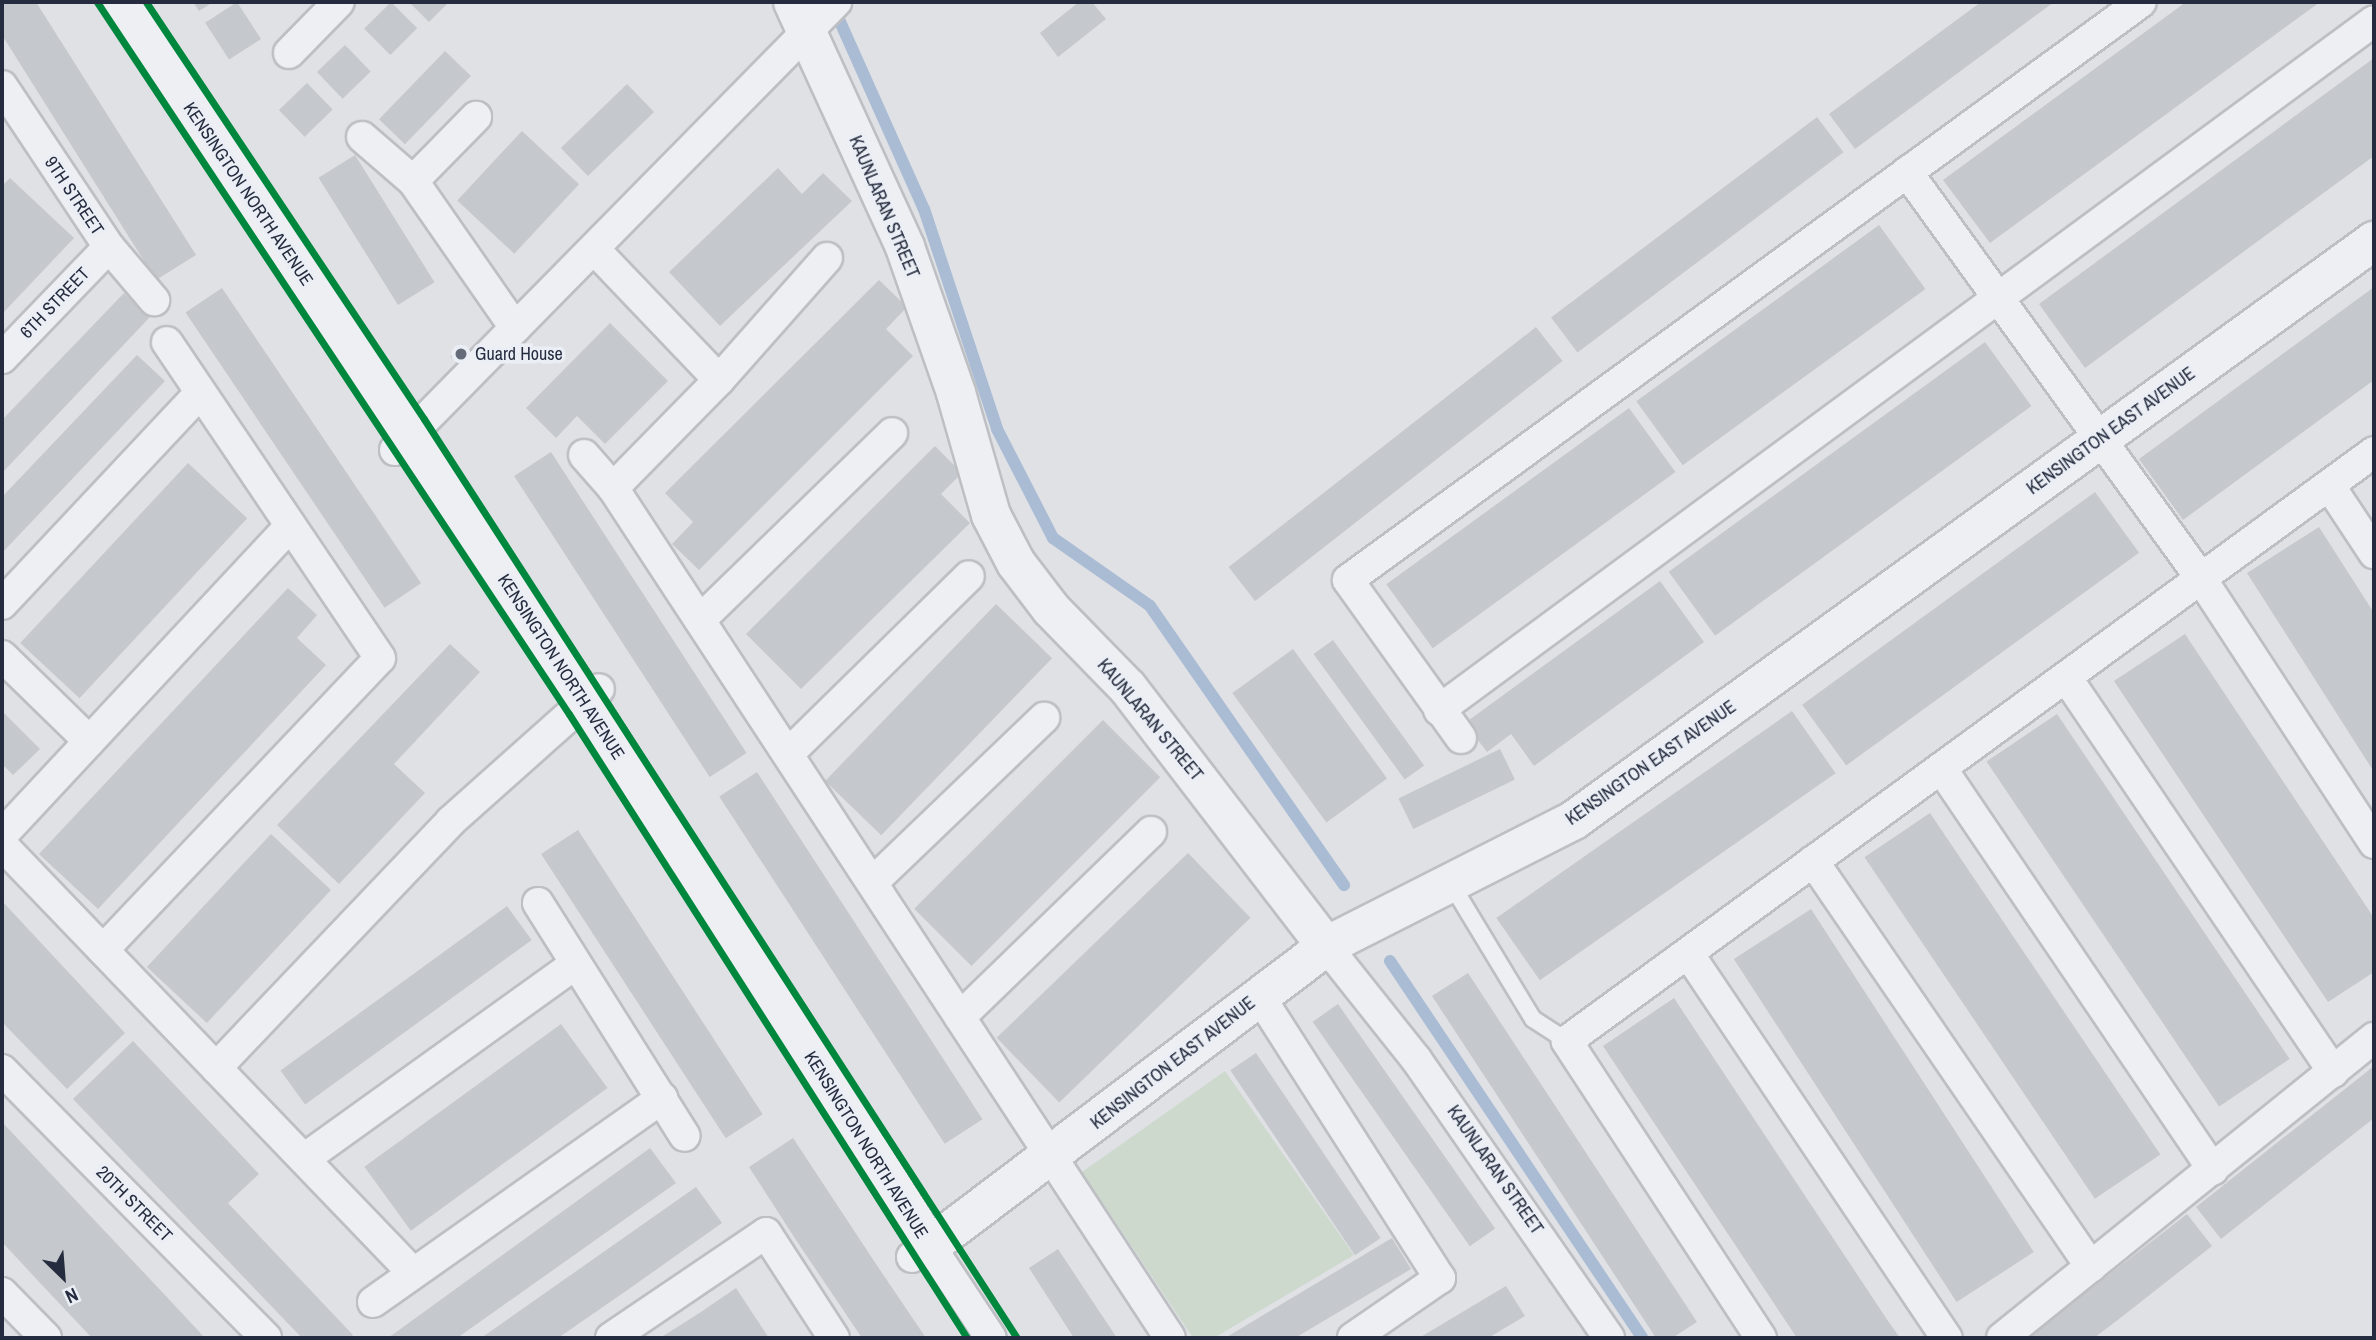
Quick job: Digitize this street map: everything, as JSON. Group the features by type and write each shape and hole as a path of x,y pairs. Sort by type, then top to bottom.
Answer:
{"street":[{"name":"KENSINGTON NORTH AVENUE","path":"122,2 402,443 592,695 921,1251 991,1338"},
{"path":"1461,738 1348,579 2141,2"},
{"path":"289,53 327,6"},
{"path":"402,443 594,249 814,14"},
{"name":"KAUNLARAN STREET","path":"814,14 905,247 956,393 991,515 1016,563 1051,609 1136,698 1338,939 1423,1069 1609,1338"},
{"path":"1439,710 2374,21"},
{"name":"9TH STREET","path":"2,86 11,125 154,300"},
{"path":"414,181 475,117"},
{"path":"362,137 414,181 515,328"},
{"path":"1907,172 2098,440 2200,577 2374,843"},
{"name":"KENSINGTON EAST AVENUE","path":"921,1251 1051,1157 1338,939 1574,820 2374,241"},
{"name":"6TH STREET","path":"2,358 109,247"},
{"path":"594,249 719,380"},
{"path":"613,488 719,380 827,258"},
{"path":"103,950 380,658 167,342"},
{"path":"2,604 200,393"},
{"path":"699,620 892,433"},
{"path":"1761,1338 1567,1041 2374,452"},
{"path":"584,454 613,488 874,881 1170,1338"},
{"path":"2329,485 2374,553"},
{"path":"2,835 290,526"},
{"path":"789,753 969,576"},
{"path":"2,656 89,741"},
{"path":"2066,677 2333,1072"},
{"path":"216,1068 451,821 592,695"},
{"path":"874,881 1044,718"},
{"path":"1941,768 2213,1168"},
{"path":"960,1017 1151,832"},
{"path":"2,845 413,1273"},
{"path":"1813,861 2091,1266"},
{"path":"538,903 685,1136"},
{"path":"1688,953 1947,1338"},
{"path":"304,1159 575,964"},
{"path":"1260,997 1440,1278 1353,1338"},
{"path":"2002,1338 2374,1038"},
{"name":"20TH STREET","path":"2,1070 266,1338"},
{"path":"373,1302 662,1098"},
{"path":"621,1335 766,1233 834,1338"},
{"path":"2,1293 46,1338"}],"lane":[{"path":"1450,882 1532,1019 1567,1041"}],"shaded area":[{"path":"1225,1071 1354,1255 1214,1338 1193,1338 1082,1172"}],"building":[{"path":"2,2 36,2 196,255 156,280 2,35"},
{"path":"193,2 213,2 199,11"},
{"path":"237,2 261,39 229,60 205,23"},
{"path":"391,2 417,28 390,55 364,29"},
{"path":"409,2 449,2 429,22"},
{"path":"1079,2 1092,2 1106,19 1058,57 1040,33"},
{"path":"1981,2 2054,2 1855,149 1829,114"},
{"path":"2186,2 2320,2 1990,243 1943,180"},
{"path":"345,45 371,72 343,99 317,72"},
{"path":"445,51 471,76 405,144 379,119"},
{"path":"2374,58 2374,156 2085,368 2039,304"},
{"path":"307,83 333,110 305,137 279,110"},
{"path":"627,84 654,112 588,176 561,148"},
{"path":"1817,117 1843,152 1578,353 1551,317"},
{"path":"522,131 579,184 514,254 457,200"},
{"path":"355,155 434,282 398,305 319,178"},
{"path":"778,168 802,194 823,173 852,201 720,326 669,272"},
{"path":"10,178 74,238 2,314 2,186"},
{"path":"1879,225 1925,289 1683,465 1636,401"},
{"path":"879,280 907,307 886,329 913,356 699,570 672,544 693,522 665,493"},
{"path":"2374,287 2374,380 2183,520 2139,459"},
{"path":"222,288 421,583 385,608 186,313"},
{"path":"124,293 150,317 2,473 2,420"},
{"path":"610,323 668,381 605,444 577,416 556,438 526,408"},
{"path":"1536,327 1562,361 1255,601 1229,567"},
{"path":"1985,342 2031,406 1715,636 1669,572"},
{"name":"Guard House","path":"462,344 472,353 460,365 451,357"},
{"path":"137,355 165,381 2,553 2,497"},
{"path":"1629,408 1675,472 1433,648 1386,584"},
{"path":"935,446 962,473 941,494 970,523 801,689 746,634"},
{"path":"551,452 747,753 710,777 514,476"},
{"path":"188,463 247,518 79,698 20,643"},
{"path":"2095,492 2139,553 1846,765 1802,705"},
{"path":"2319,527 2374,613 2374,772 2247,573"},
{"path":"1660,581 1704,642 1534,766 1511,734 1487,752 1465,723"},
{"path":"288,588 317,615 297,638 326,665 98,909 39,854"},
{"path":"996,604 1052,658 881,835 825,781"},
{"path":"2185,634 2374,918 2374,972 2328,1002 2114,681"},
{"path":"1333,640 1424,765 1405,780 1314,654"},
{"path":"450,644 480,672 394,764 425,793 339,884 277,825"},
{"path":"1293,649 1387,778 1326,823 1232,693"},
{"path":"2,711 40,749 13,775 2,764"},
{"path":"1792,711 1836,773 1540,980 1496,918"},
{"path":"2057,714 2290,1059 2219,1106 1987,762"},
{"path":"1103,720 1160,777 971,966 914,909"},
{"path":"1500,749 1515,780 1413,829 1398,799"},
{"path":"757,772 982,1119 945,1144 719,797"},
{"path":"1930,813 2160,1155 2095,1199 1865,857"},
{"path":"578,830 763,1114 726,1138 541,854"},
{"path":"271,834 331,890 207,1023 147,967"},
{"path":"1188,853 1251,918 1059,1103 997,1038"},
{"path":"2,901 125,1033 67,1089 2,1022"},
{"path":"507,906 532,940 305,1105 280,1071"},
{"path":"1811,909 2034,1252 1957,1302 1734,959"},
{"path":"1468,973 1697,1322 1672,1338 1656,1338 1432,996"},
{"path":"1674,998 1900,1338 1797,1338 1603,1046"},
{"path":"1338,1004 1495,1228 1470,1246 1313,1022"},
{"path":"561,1024 607,1088 411,1231 364,1167"},
{"path":"133,1041 259,1174 228,1203 353,1335 350,1338 302,1338 73,1099"},
{"path":"1256,1053 1381,1238 1355,1255 1230,1070"},
{"path":"2374,1066 2374,1118 2221,1239 2196,1207"},
{"path":"2,1122 205,1338 92,1338 42,1285 2,1242"},
{"path":"793,1138 926,1338 862,1338 798,1243 749,1167"},
{"path":"650,1148 676,1183 457,1338 388,1338"},
{"path":"696,1187 722,1223 626,1291 558,1338 481,1338"},
{"path":"2187,1214 2212,1246 2119,1319 2094,1338 2027,1338"},
{"path":"1392,1238 1411,1269 1295,1338 1225,1338"},
{"path":"1058,1249 1117,1338 1074,1338 1029,1268"},
{"path":"1506,1286 1525,1316 1488,1338 1419,1338"},
{"path":"736,1288 769,1338 660,1338 701,1312"}],"waterway":[{"path":"833,6 924,209 997,429 1053,538 1150,606 1344,885"},
{"path":"1390,961 1642,1338"}],"cycle path":[{"path":"97,2 569,714 967,1338"},
{"path":"146,2 424,419 1017,1338"}],"place":[{"name":"Guard House","path":"461,354"}]}
